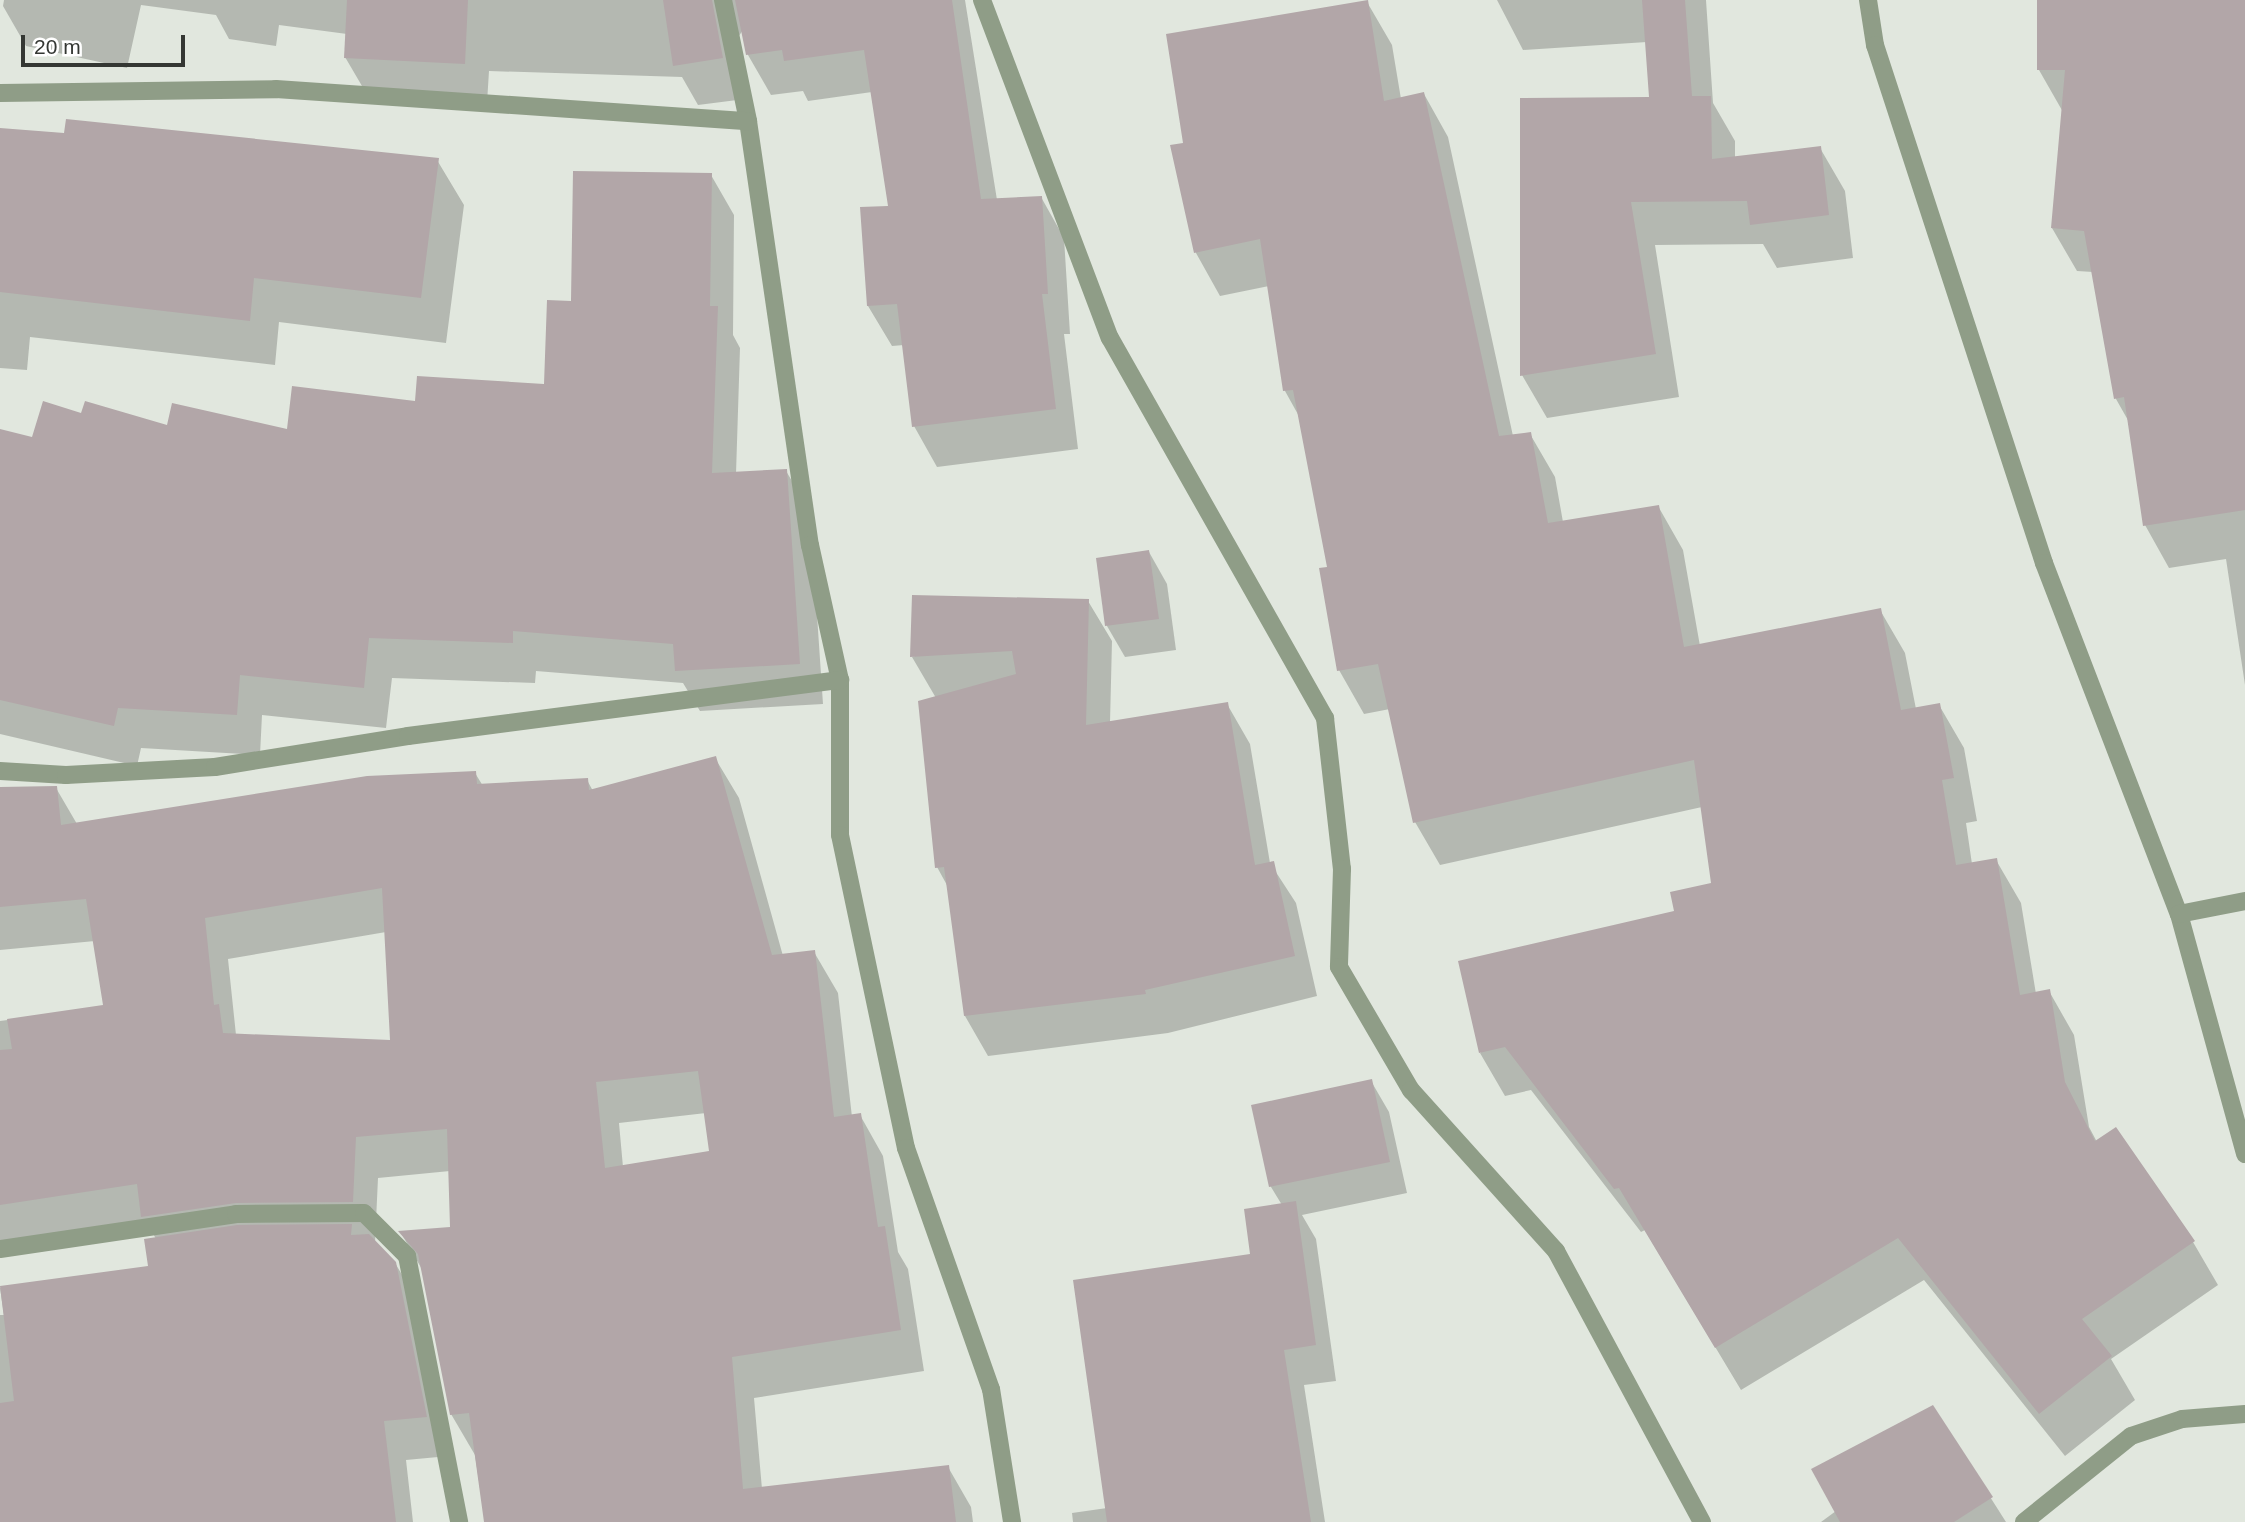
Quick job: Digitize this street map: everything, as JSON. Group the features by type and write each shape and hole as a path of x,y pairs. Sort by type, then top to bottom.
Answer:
{"street":[{"path":"723,0 748,121 810,545 840,680 840,835 906,1147 991,1389 1012,1522"},
{"path":"982,0 1110,338 1325,718 1342,869 1339,967 1411,1090 1556,1251 1702,1522"},
{"path":"1868,0 1875,46 2044,564 2179,914 2245,1154"},
{"path":"0,93 276,89 748,121"},
{"path":"0,771 66,775 215,767 408,736 840,680"},
{"path":"2179,914 2245,901"},
{"path":"0,1249 236,1214 364,1213 407,1256 459,1522"},
{"path":"2024,1522 2131,1436 2182,1419 2245,1414"}],"building":[{"path":"347,0 468,0 465,64 344,58"},
{"path":"663,0 712,0 723,58 673,66"},
{"path":"735,0 952,0 981,199 1042,196 1048,294 1042,294 1056,409 912,427 897,304 867,306 860,207 888,206 864,50 784,61 782,50 746,55"},
{"path":"1368,0 1384,101 1424,92 1499,436 1531,432 1548,523 1659,505 1684,647 1881,608 1901,710 1940,703 1954,778 1942,780 1956,865 1997,858 2020,995 2050,989 2065,1082 2095,1141 2116,1127 2195,1241 2082,1319 2112,1356 2039,1414 1898,1238 1715,1348 1619,1188 1614,1189 1505,1047 1479,1053 1458,961 1674,911 1670,892 1711,883 1694,760 1413,823 1378,664 1337,671 1319,568 1327,567 1293,390 1283,391 1260,239 1194,253 1170,145 1183,143 1166,34"},
{"path":"1642,0 1685,0 1692,96 1711,96 1712,159 1821,146 1829,215 1750,225 1747,201 1631,202 1656,354 1520,376 1520,98 1649,97"},
{"path":"2037,0 2245,0 2245,510 2143,526 2124,397 2114,399 2084,231 2051,228 2065,70 2037,70"},
{"path":"66,119 439,158 421,298 254,278 250,321 0,292 0,128 64,133"},
{"path":"573,171 712,173 710,306 718,306 712,473 787,469 800,664 675,671 673,644 513,631 513,643 369,638 364,688 240,675 237,715 118,708 114,726 0,700 0,429 32,437 43,401 81,413 85,401 167,425 172,403 287,429 292,386 415,401 417,376 544,384 547,300 571,301"},
{"path":"1149,550 1159,619 1105,626 1096,558"},
{"path":"912,595 1089,599 1086,725 1228,702 1255,865 1274,861 1295,956 1145,990 1146,994 964,1016 944,867 935,868 918,701 1016,674 1012,651 910,657"},
{"path":"716,756 772,955 815,950 834,1117 861,1113 878,1227 885,1226 901,1330 732,1357 743,1489 949,1465 956,1522 484,1522 469,1413 450,1415 418,1254 398,1231 450,1227 447,1129 356,1137 353,1202 236,1203 141,1217 137,1184 0,1205 0,1050 12,1049 7,1019 103,1005 86,899 0,907 0,787 57,786 61,825 367,776 476,771 477,784 588,778 589,790","holes":["382,888 390,1040 223,1033 219,1004 214,1005 205,918","698,1071 709,1151 605,1168 596,1082"]},
{"path":"1372,1079 1390,1162 1269,1187 1251,1105"},
{"path":"1296,1201 1316,1345 1284,1350 1311,1522 1107,1522 1073,1280 1250,1254 1244,1209"},
{"path":"352,1224 351,1235 369,1234 396,1262 427,1417 384,1421 396,1522 0,1522 0,1403 14,1401 0,1286 148,1266 144,1239 237,1225"},
{"path":"1933,1405 1993,1497 1954,1522 1840,1522 1811,1469"}]}
